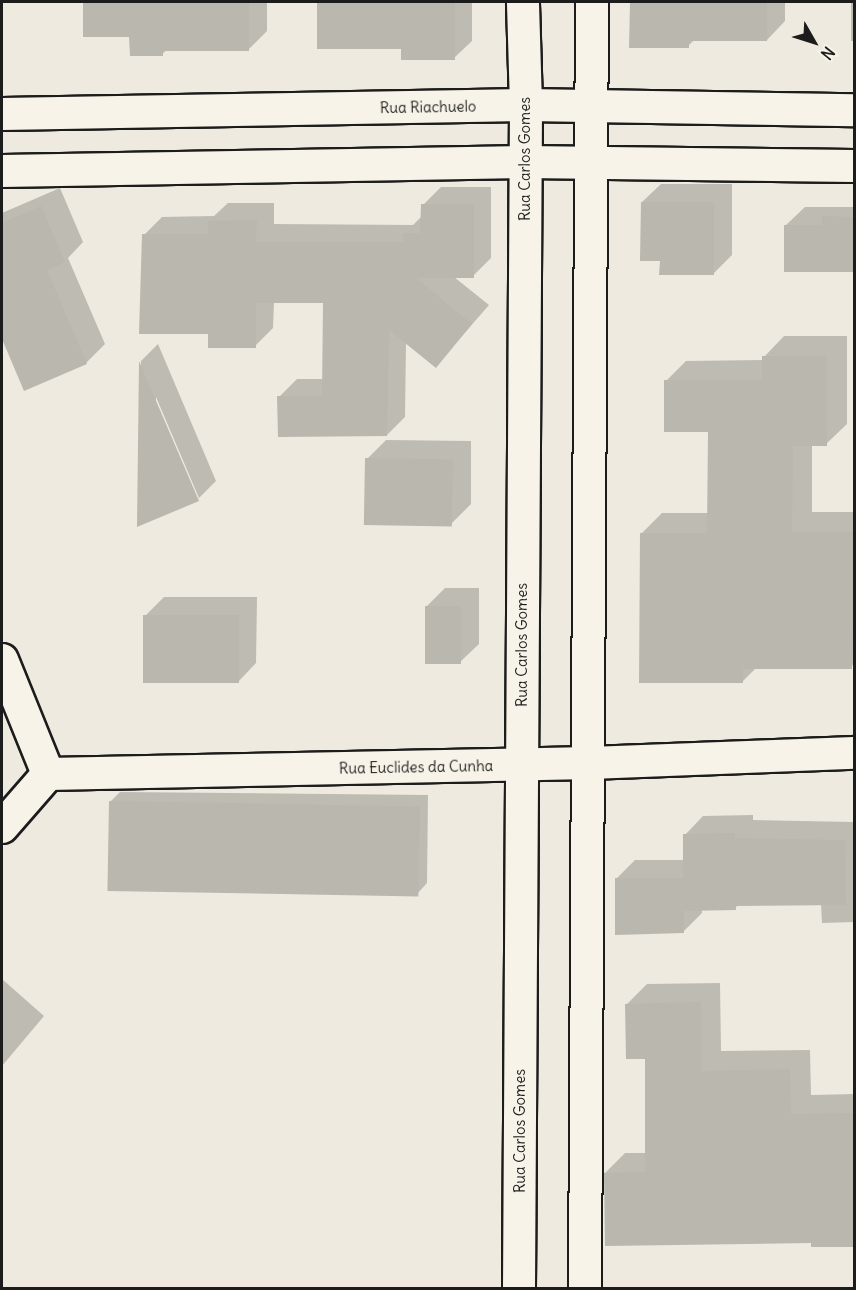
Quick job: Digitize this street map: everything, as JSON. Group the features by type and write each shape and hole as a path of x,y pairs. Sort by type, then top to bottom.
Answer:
{"street":[{"name":"Rua Carlos Gomes","path":"519,1288 526,105 523,2"},
{"path":"585,1288 590,763 592,2"},
{"name":"Rua Riachuelo","path":"2,114 526,105 593,108 855,110"},
{"path":"2,171 525,162 855,166"},
{"path":"2,660 48,774 2,827"},
{"name":"Rua Euclides da Cunha","path":"48,774 590,763 855,753"}],"building":[{"path":"83,2 249,2 249,51 163,51 163,56 130,56 129,37 83,37"},
{"path":"317,2 455,2 455,60 401,60 401,49 317,49"},
{"path":"630,2 767,2 767,41 689,41 689,48 629,48"},
{"path":"641,202 714,202 714,275 659,275 660,261 640,261"},
{"path":"421,204 474,204 474,278 416,278 472,324 436,368 389,330 387,436 278,437 277,396 322,396 323,303 256,303 256,348 208,348 208,334 139,334 142,234 208,234 208,221 257,220 256,242 403,242 403,233 420,233"},
{"path":"41,206 65,262 47,270 87,364 24,391 2,339 2,223"},
{"path":"822,216 855,217 855,272 784,272 784,225 822,225"},
{"path":"762,356 827,356 827,446 793,446 792,532 855,532 852,669 743,669 743,683 639,683 640,533 707,533 708,432 664,432 664,380 762,380"},
{"path":"139,361 199,501 137,527"},
{"path":"365,458 453,460 452,527 364,525"},
{"path":"425,606 461,606 461,664 425,664"},
{"path":"143,615 239,615 239,683 143,683"},
{"path":"109,801 420,806 418,896 107,891"},
{"path":"735,833 735,838 845,840 846,905 736,906 736,910 684,911 684,933 615,935 615,878 683,878 683,834"},
{"path":"701,1002 701,1071 790,1069 791,1114 855,1113 855,1247 811,1247 811,1243 605,1246 604,1173 645,1172 645,1059 626,1059 625,1004"}]}
